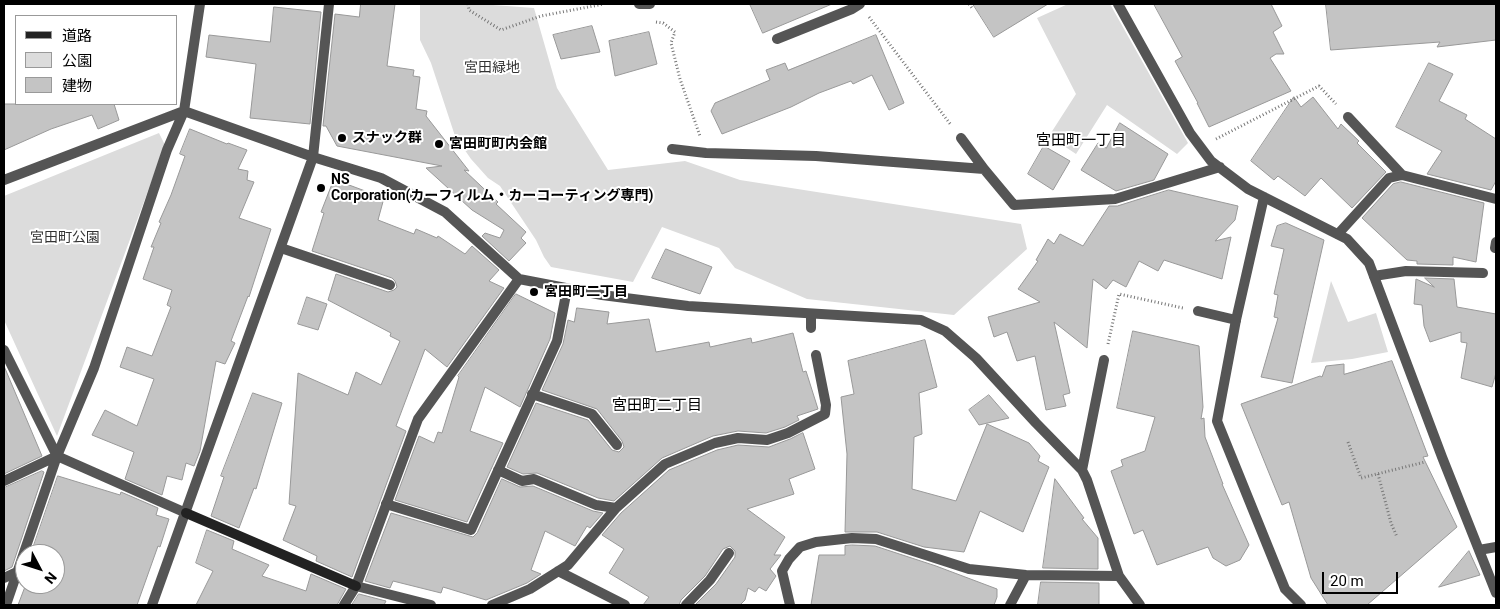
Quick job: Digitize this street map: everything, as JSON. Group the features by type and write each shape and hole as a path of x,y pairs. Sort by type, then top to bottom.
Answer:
{"street":[{"path":"28,544 57,456 94,368 167,150 184,111 200,4"},
{"path":"152,605 313,157 329,4"},
{"path":"638,4 650,4"},
{"path":"1118,4 1190,133 1211,161 1248,189 1347,239 1369,263 1496,593"},
{"path":"777,39 853,6"},
{"path":"4,180 184,111 313,157 381,178 445,212 519,279 602,295 688,306 921,320 945,330 976,358 1082,470 1119,576 1140,605"},
{"path":"1348,118 1402,175"},
{"path":"961,138 1014,205 1115,198 1220,167"},
{"path":"672,149 706,153 807,156 984,169"},
{"path":"1338,234 1389,178 1402,175 1496,199"},
{"path":"1264,197 1236,320 1217,421 1285,589 1301,605"},
{"path":"281,248 390,285"},
{"path":"1374,276 1406,270 1483,273"},
{"path":"344,605 356,586 418,419 519,279"},
{"path":"386,504 471,530 557,341 567,289"},
{"path":"1198,311 1236,320"},
{"path":"810,314 811,328"},
{"path":"4,350 57,456 356,586 395,601 431,605"},
{"path":"492,605 530,589 568,565 616,508 665,464 715,443 738,438 767,440 788,433 825,414 826,405 816,355"},
{"path":"1082,470 1104,360"},
{"path":"532,394 592,414 617,445"},
{"path":"4,481 57,456"},
{"path":"498,470 522,481 534,479 596,505 616,508"},
{"path":"790,605 782,571 788,559 800,547 816,542 852,538 876,539 969,569 1026,575 1119,576"},
{"path":"1479,550 1496,547"},
{"path":"686,605 710,580 729,554"},
{"path":"558,571 625,605"},
{"path":"1010,605 1026,575"},
{"path":"6,605 15,581"}],"path":[{"path":"468,4 469,10 501,30 541,16 604,4"},
{"path":"969,4 972,8"},
{"path":"655,21 663,23 675,32 670,43 680,79 706,153"},
{"path":"881,32 961,138"},
{"path":"1200,146 1319,86 1348,118"},
{"path":"1104,360 1119,294 1198,311"},
{"path":"1348,442 1361,478 1430,460"},
{"path":"1378,474 1391,523 1397,536"}],"green space":[{"name":"宮田緑地","path":"420,4 479,4 534,8 557,88 608,170 685,161 740,180 1021,224 1027,249 954,315 807,299 735,268 719,248 662,227 633,282 551,267 536,240 500,186 488,178 471,159 455,136 431,63 420,40"},
{"path":"1068,4 1110,4 1188,143 1177,154 1107,105 1076,154 1049,136 1076,94 1037,18"},
{"name":"宮田町公園","path":"159,133 165,145 57,436 4,320 4,196"},
{"path":"1331,281 1348,322 1376,313 1388,352 1352,359 1311,363"}],"building":[{"path":"361,4 395,4 387,66 414,70 413,76 420,77 416,109 427,111 426,116 469,171 464,170 526,232 521,238 526,243 509,261 482,236 485,233 500,238 504,230 472,210 426,168 442,166 337,146 326,126 323,126 335,14 359,17"},
{"path":"750,4 832,4 763,33"},
{"path":"973,4 1048,4 994,37"},
{"path":"1154,4 1271,4 1282,26 1273,32 1284,54 1276,54 1270,58 1291,91 1209,127 1175,61 1182,57"},
{"path":"1326,4 1496,4 1496,40 1437,47 1440,42 1331,50"},
{"path":"274,7 321,12 310,124 250,118 256,64 206,57 209,35 270,42"},
{"path":"592,26 600,52 561,59 553,35"},
{"path":"649,32 657,64 615,76 609,41"},
{"path":"876,35 904,103 889,110 872,75 853,84 851,81 819,93 791,107 722,134 711,111 715,103 770,80 766,70 785,63 788,70"},
{"path":"1429,63 1453,74 1439,101 1467,115 1465,119 1496,139 1496,181 1491,190 1427,174 1442,151 1396,127"},
{"path":"1294,97 1301,107 1313,97 1338,129 1341,124 1359,141 1357,143 1386,172 1352,208 1321,178 1305,196 1278,176 1274,180 1251,161"},
{"path":"4,104 114,105 119,120 98,129 92,115 51,129 4,150"},
{"path":"1120,123 1168,154 1154,180 1116,191 1081,170 1098,143 1106,148"},
{"path":"190,129 247,150 238,169 248,171 247,180 254,182 239,218 271,229 249,297 231,341 235,343 225,364 216,361 200,451 194,466 186,463 182,480 167,476 162,495 125,479 134,452 92,435 105,410 137,426 154,379 120,367 127,347 152,356 171,307 167,305 172,290 143,279 154,247 151,247 161,223 159,222 185,156 180,154"},
{"path":"1044,146 1070,161 1053,190 1028,174"},
{"path":"341,182 384,198 378,220 414,234 416,229 437,238 438,236 465,254 472,246 499,270 489,281 504,288 447,367 425,349 396,426 406,431 352,577 316,561 317,556 283,540 296,506 289,504 298,373 348,395 356,372 381,385 400,341 390,336 391,333 328,300 336,274 388,292 397,287 392,278 312,251 324,213 321,212 332,184"},
{"path":"1401,182 1484,203 1476,262 1453,257 1453,265 1417,264 1417,261 1407,260 1362,218 1393,184"},
{"path":"1169,190 1238,206 1235,220 1215,241 1231,237 1222,279 1164,260 1158,271 1139,261 1126,287 1113,280 1106,289 1093,279 1087,348 1054,322 1070,393 1063,395 1066,406 1046,410 1035,356 1017,361 1007,332 994,337 988,317 1040,302 1018,289 1038,261 1036,260 1048,239 1054,244 1060,234 1083,246 1109,206 1117,206"},
{"path":"1286,223 1324,240 1292,383 1261,377 1278,318 1274,317 1278,295 1274,294 1284,249 1271,246 1277,226"},
{"path":"666,249 712,267 700,294 652,278"},
{"path":"1425,278 1454,279 1457,307 1496,314 1496,373 1492,387 1461,378 1467,343 1461,342 1461,332 1430,342 1424,326 1422,305 1414,304 1416,279 1434,287"},
{"path":"516,294 555,313 550,339 520,407 485,387 470,431 503,443 467,522 395,500 419,436 434,443 438,432 442,433 458,376"},
{"path":"307,297 327,304 318,330 298,324"},
{"path":"577,308 609,312 607,324 649,319 656,352 709,342 710,347 751,338 752,343 793,333 803,372 806,371 818,409 797,416 799,420 785,427 766,433 738,431 713,436 662,458 614,501 598,498 537,473 523,474 507,467 536,403 588,420 612,450 619,452 624,447 622,441 597,409 542,390 563,344 568,320 574,322"},
{"path":"1133,331 1199,346 1203,407 1201,419 1204,418 1205,437 1222,484 1249,545 1240,560 1226,566 1213,558 1208,547 1157,565 1143,530 1134,534 1111,471 1123,466 1121,460 1145,451 1155,417 1117,408"},
{"path":"925,340 937,387 919,393 922,434 914,437 912,489 956,501 987,424 1029,443 1040,456 1038,461 1049,467 1023,532 980,511 964,552 924,547 877,532 845,532 847,454 841,397 854,394 848,361"},
{"path":"1392,361 1428,456 1423,457 1457,527 1367,605 1328,605 1311,578 1289,502 1282,505 1241,404 1320,376 1322,377 1326,366 1344,364 1344,374"},
{"path":"4,366 42,456 4,474"},
{"path":"253,393 282,403 256,489 254,488 239,528 211,516 224,477 221,476"},
{"path":"989,395 1009,418 979,425 969,410"},
{"path":"803,433 815,469 789,479 794,494 747,509 785,537 774,555 781,555 770,569 776,576 766,591 759,587 755,592 748,588 745,600 740,605 695,605 716,584 735,557 735,551 730,546 723,549 705,576 681,600 679,605 643,605 649,597 609,573 624,549 602,535 621,513 669,470 717,450 738,445 769,447"},
{"path":"42,471 44,472 20,544 15,544 15,558 12,567 4,571 4,488"},
{"path":"58,476 120,495 121,492 158,508 156,515 169,519 137,605 18,605 22,594 65,594 65,544 34,544"},
{"path":"502,479 520,487 533,486 593,511 603,513 590,528 587,526 575,546 545,531 531,570 541,574 527,583 486,600 443,587 441,593 393,581 390,588 365,581 391,513 473,537 477,533"},
{"path":"1055,479 1084,518 1082,519 1098,538 1098,569 1043,568"},
{"path":"207,530 234,541 232,549 269,565 262,576 306,591 311,574 346,589 337,605 196,605 213,571 196,563"},
{"path":"845,546 875,546 997,589 994,605 811,605 819,555 845,555"},
{"path":"1469,551 1480,575 1439,587"},
{"path":"1041,582 1099,583 1099,605 1038,605"},
{"path":"359,594 386,601 384,605 352,605"}],"place":[{"name":"スナック群","path":"342,138"},
{"name":"宮田町町内会館","path":"439,144"},
{"name":"NS Corporation(カーフィルム・カーコーティング専門)","path":"321,188"},
{"name":"宮田町二丁目","path":"534,292"}],"district":[{"name":"宮田町一丁目","path":"1081,141"},
{"name":"宮田町二丁目","path":"657,406"}]}
